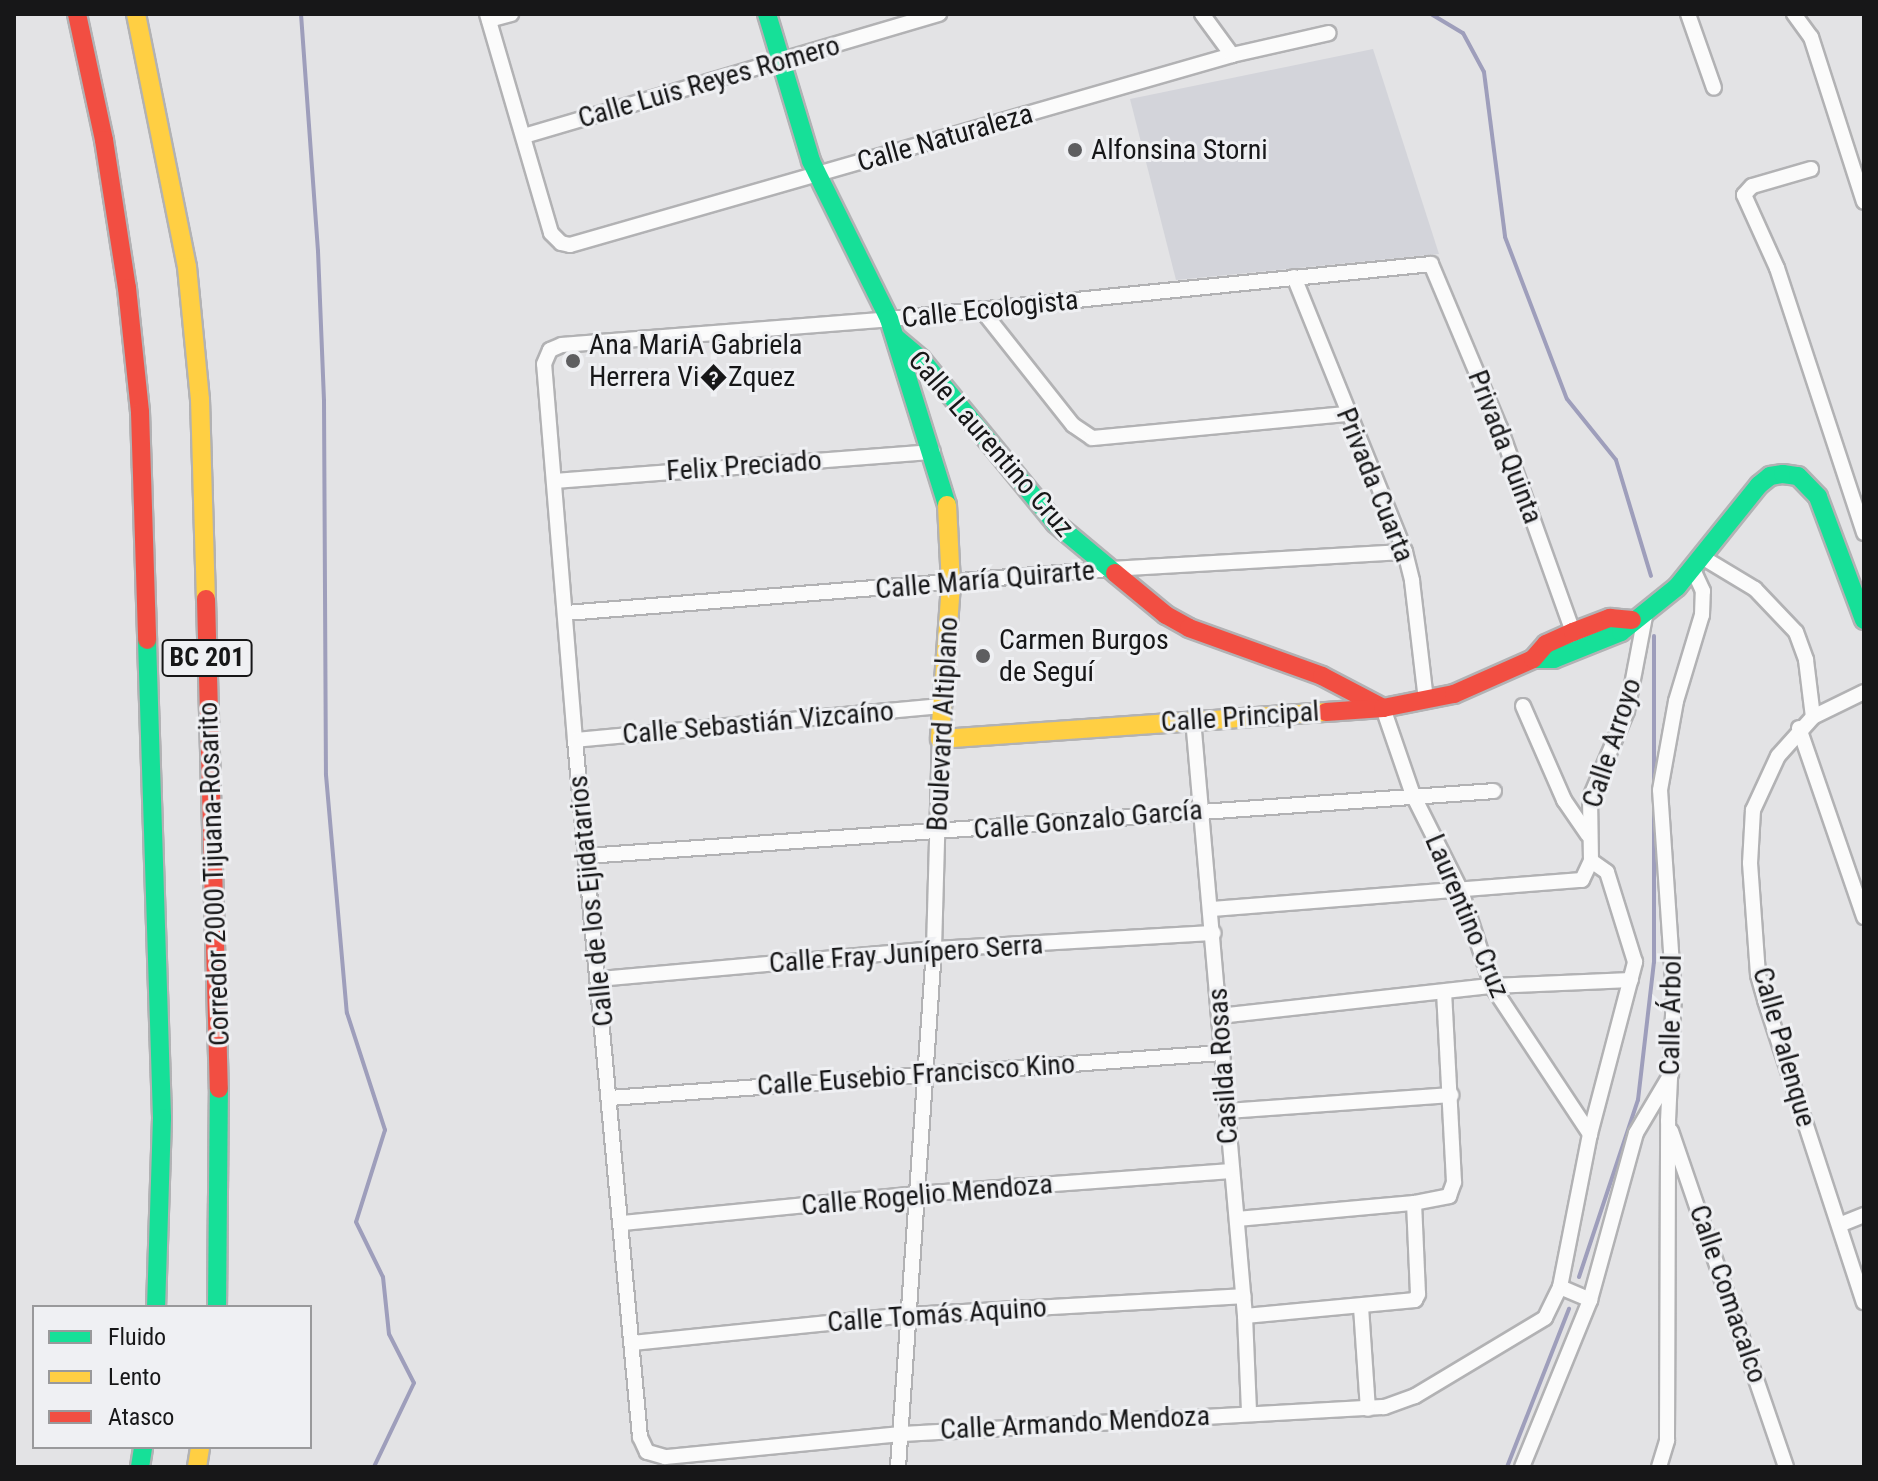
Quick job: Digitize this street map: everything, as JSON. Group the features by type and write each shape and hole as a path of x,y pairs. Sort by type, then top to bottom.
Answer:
{"main road":[{"name":"BC 201","path":"77,14 104,140 135,346 140,412 162,1118 156,1305"},
{"name":"Corredor 2000 Tijuana-Rosarito","path":"136,14 148,60 187,267 200,399 219,1073 217,1305"},
{"name":"Boulevard Altiplano","path":"767,14 817,175 892,327 933,452 950,519 951,584 940,739"},
{"name":"Calle Laurentino Cruz","path":"892,327 1055,523 1109,569 1178,622 1322,676 1383,708"},
{"name":"Calle Principal","path":"940,739 1383,708 1454,694 1533,659 1554,659 1621,632 1698,563 1759,485 1770,476 1798,476 1809,484 1826,513 1864,620"},
{"name":"Calle Principal","path":"1533,659 1546,644 1573,632 1615,617 1639,615"}],"street":[{"path":"511,14 488,17 524,136"},
{"name":"Calle Luis Reyes Romero","path":"524,136 939,14"},
{"path":"1202,14 1232,55"},
{"path":"1688,14 1714,88"},
{"path":"1794,14 1811,37 1864,202"},
{"name":"Calle Naturaleza","path":"524,136 551,233 561,243 577,244 1232,55 1329,33"},
{"path":"1811,169 1752,186 1744,195 1777,268 1864,533"},
{"name":"Calle Ecologista","path":"550,350 562,345 892,327 981,309 1431,264"},
{"name":"Privada Quinta","path":"1431,264 1500,428 1573,632"},
{"name":"Privada Cuarta","path":"1294,277 1405,552 1412,581 1426,700"},
{"path":"981,309 1073,425 1092,438 1347,414"},
{"name":"Calle de los Ejidatarios","path":"550,350 544,364 575,740 640,1437 647,1452"},
{"name":"Felix Preciado","path":"555,481 933,452"},
{"name":"Calle María Quirarte","path":"566,613 1109,569 1405,552"},
{"path":"1698,563 1755,589 1796,632 1805,652 1813,717"},
{"name":"Calle Árbol","path":"1659,1467 1667,1440 1668,1121 1673,959 1660,790 1676,701 1702,615 1703,591 1698,563"},
{"name":"Calle Arroyo","path":"1588,868 1590,798 1627,711 1639,615"},
{"name":"Calle Palenque","path":"1864,692 1813,717 1799,728 1778,756 1753,810 1750,863 1758,975 1864,1302"},
{"name":"Calle Sebastián Vizcaíno","path":"575,740 942,706"},
{"path":"1523,706 1564,800 1588,835"},
{"name":"Laurentino Cruz","path":"1383,708 1413,795 1461,891 1492,986 1590,1134"},
{"name":"Casilda Rosas","path":"1193,719 1212,909 1245,1316 1249,1413"},
{"path":"1799,728 1864,917"},
{"name":"Boulevard Altiplano","path":"898,1467 934,949 940,739"},
{"name":"Calle Gonzalo García","path":"586,856 1494,791"},
{"path":"1212,909 1575,883 1588,868"},
{"name":"Calle Armando Mendoza","path":"647,1452 665,1457 901,1434 1368,1409 1400,1403 1545,1318 1560,1287 1590,1147 1590,1134 1635,962 1607,872 1588,868"},
{"name":"Calle Fray Junípero Serra","path":"599,979 934,949 1214,933"},
{"path":"1219,1016 1492,986 1631,980"},
{"path":"1237,1219 1414,1203 1442,1199 1453,1190 1444,992"},
{"name":"Calle Eusebio Francisco Kino","path":"610,1098 1222,1053"},
{"path":"1522,1467 1590,1300 1636,1133 1671,1074"},
{"path":"1227,1111 1451,1095"},
{"name":"Calle Comacalco","path":"1668,1121 1786,1467"},
{"name":"Calle Rogelio Mendoza","path":"622,1223 917,1194 1231,1171"},
{"path":"1245,1316 1408,1303 1416,1298 1414,1203"},
{"path":"1839,1225 1864,1215"},
{"path":"1560,1287 1590,1300"},
{"name":"Calle Tomás Aquino","path":"632,1343 908,1315 1243,1296"},
{"path":"1361,1307 1368,1409"}],"shaded area":[{"path":"1373,49 1439,254 1176,280 1130,99"}],"waterway":[{"path":"301,14 318,251 324,401 326,775 347,1013 385,1130 356,1222 383,1277 389,1334 414,1383 374,1467"},
{"path":"1431,14 1463,33 1484,72 1505,237 1567,399 1616,460 1651,576"},
{"path":"1654,636 1654,785"},
{"path":"1579,1277 1638,1100 1654,962 1654,806"},
{"path":"1507,1467 1569,1309"}],"traffic: fast":[{"path":"767,14 811,161 889,319 947,505"},
{"path":"896,338 921,359 1055,523 1115,573"},
{"path":"1533,659 1554,659 1621,632 1677,587 1759,485 1770,476 1783,474 1798,476 1818,497 1864,620"},
{"path":"147,640 162,1118 156,1305"},
{"path":"217,1305 219,1089"},
{"path":"140,1467 143,1449"}],"traffic: slow":[{"path":"136,14 187,267 200,399 206,599"},
{"path":"947,505 951,584 940,739 1326,712"},
{"path":"197,1467 200,1449"}],"traffic: jam":[{"path":"77,14 104,140 127,288 140,412 147,640"},
{"path":"1115,573 1166,615 1189,628 1322,676 1383,708"},
{"path":"206,599 219,1089"},
{"path":"1326,712 1383,708 1454,694 1533,659 1546,644 1573,632 1610,618 1632,620"}],"place":[{"name":"Alfonsina Storni","path":"1075,150"},
{"name":"Ana MariA Gabriela Herrera Vi�Zquez","path":"573,361"},
{"name":"Carmen Burgos de Seguí","path":"983,656"}]}
